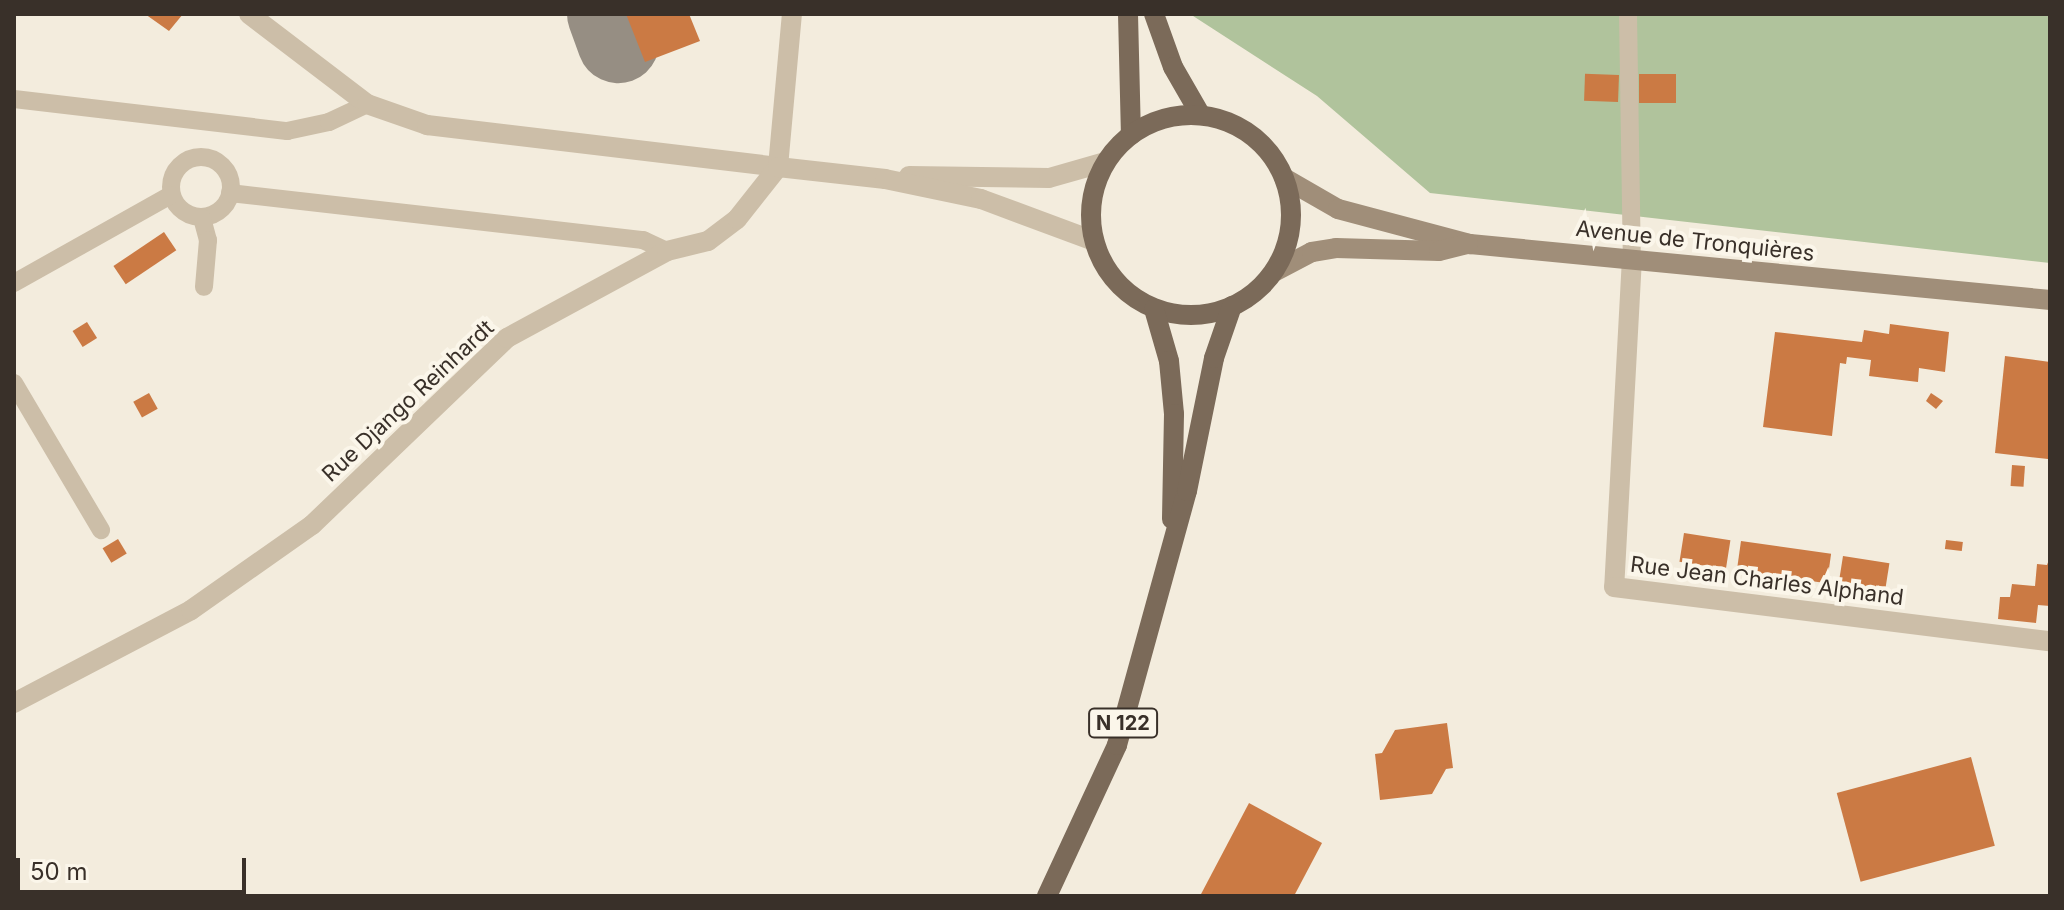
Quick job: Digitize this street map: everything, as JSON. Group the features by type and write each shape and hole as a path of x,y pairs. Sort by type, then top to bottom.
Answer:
{"main road":[{"path":"1128,14 1131,135"},
{"path":"1154,14 1173,67 1200,114"},
{"path":"1200,114 1232,123 1259,141 1284,178 1291,221 1274,272 1232,306 1180,315 1154,309 1110,274 1094,241 1090,214 1105,162 1131,135 1172,116 1200,114"},
{"name":"N 122","path":"1047,896 1117,745 1187,491 1214,358 1232,306"},
{"name":"N 122","path":"1154,309 1169,361 1174,414 1172,539"}],"street":[{"path":"249,14 367,104 427,125 885,179 981,199 1094,241"},
{"path":"778,167 792,14"},
{"path":"885,179 1049,178 1105,162"},
{"name":"Rue Django Reinhardt","path":"14,703 215,593 312,525 507,338 667,251 708,241 737,219 778,167"},
{"name":"Avenue de Tronquières","path":"1284,178 1338,209 1470,244 2050,300"},
{"path":"1274,272 1312,252 1336,248 1439,251 1470,244"},
{"name":"Rue Jean Charles Alphand","path":"1632,258 1614,587 2050,641"}],"lane":[{"path":"1628,14 1632,258"},
{"path":"14,99 287,131 329,122 367,104"},
{"path":"194,157 222,165 230,193 221,211 202,218 182,212 171,195 177,167 194,157"},
{"path":"230,193 643,240 667,251"},
{"path":"14,283 171,195"},
{"path":"202,218 208,240 204,287"},
{"path":"14,383 101,530"}],"green space":[{"path":"1190,14 2050,14 2050,263 1430,193 1317,96"}],"building":[{"path":"145,14 183,14 169,31"},
{"path":"626,14 689,14 700,41 645,62"},
{"path":"1585,74 1619,75 1618,102 1584,101"},
{"path":"1639,74 1676,74 1676,103 1639,103"},
{"path":"164,232 176,250 126,284 113,266"},
{"path":"87,322 97,338 83,347 73,331"},
{"path":"1890,324 1949,332 1945,372 1919,368 1918,382 1869,376 1871,360 1847,357 1846,364 1840,363 1832,436 1763,427 1775,332 1862,342 1864,330 1889,334"},
{"path":"2005,356 2050,362 2048,459 1995,453"},
{"path":"149,393 158,409 142,417 133,402"},
{"path":"1931,393 1943,401 1936,409 1926,401"},
{"path":"2012,465 2025,466 2024,487 2011,486"},
{"path":"1684,533 1730,540 1726,569 1679,562"},
{"path":"118,539 127,554 111,563 103,548"},
{"path":"1946,540 1963,542 1962,551 1945,549"},
{"path":"1741,541 1831,554 1827,583 1737,571"},
{"path":"1843,556 1889,563 1885,593 1838,586"},
{"path":"2050,557 2050,606 2038,605 2036,623 1998,619 2000,597 2010,597 2012,584 2035,586 2037,564 2047,565"},
{"path":"1447,723 1453,768 1446,769 1432,794 1380,800 1375,754 1382,753 1395,730"},
{"path":"1971,757 1995,846 1861,882 1837,793"},
{"path":"1249,803 1322,843 1294,896 1200,896"}],"taxiway":[{"path":"608,14 618,42"}]}
